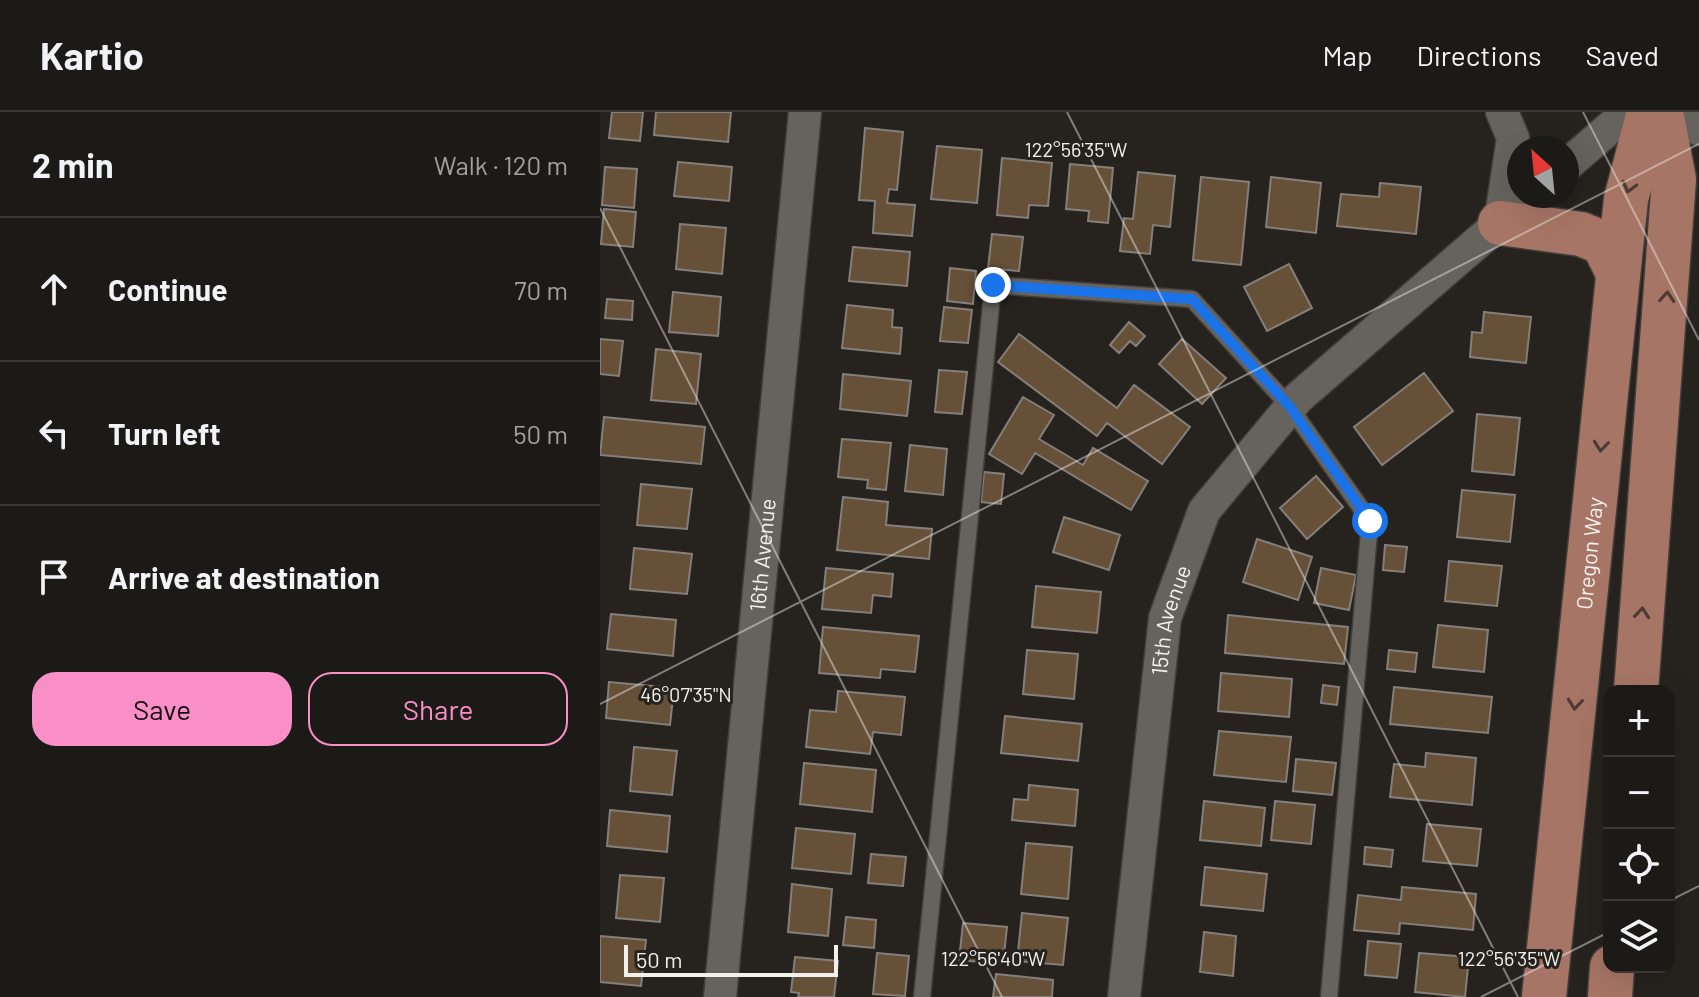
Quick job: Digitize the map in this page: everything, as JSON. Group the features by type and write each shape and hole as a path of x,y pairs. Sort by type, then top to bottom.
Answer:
{"main road":[{"name":"Oregon Way","path":"1544,997 1626,199 1649,112"},
{"path":"1636,685 1674,179 1661,112"},
{"path":"1516,210 1603,243 1618,273"},
{"path":"1610,997 1612,973"}],"street":[{"name":"16th Avenue","path":"720,997 805,112"},
{"path":"1502,112 1513,138 1516,210"},
{"path":"1579,155 1628,112"},
{"path":"1685,112 1699,124"},
{"name":"15th Avenue","path":"1124,997 1165,618 1204,511 1290,407 1516,210"}],"lane":[{"path":"922,997 993,285 1192,299 1290,407 1370,521 1329,997"}],"building":[{"path":"612,112 643,112 640,141 609,138"},
{"path":"656,112 731,112 728,142 654,135"},
{"path":"865,128 903,132 897,190 889,189 887,203 915,205 912,236 873,233 875,201 859,200"},
{"path":"937,146 982,150 977,203 931,199"},
{"path":"1002,158 1052,163 1048,206 1029,205 1028,218 997,215"},
{"path":"678,162 732,167 729,201 674,196"},
{"path":"1070,164 1113,168 1108,223 1088,221 1089,211 1066,209"},
{"path":"605,167 637,169 634,208 602,205"},
{"path":"1138,172 1175,176 1170,227 1153,225 1150,254 1120,251 1124,218 1133,219"},
{"path":"1201,177 1249,182 1241,265 1193,260"},
{"path":"1271,177 1321,183 1316,233 1266,227"},
{"path":"1380,183 1421,187 1416,234 1337,226 1341,194 1379,197"},
{"path":"604,209 636,212 633,247 601,244"},
{"path":"680,224 726,228 722,274 676,269"},
{"path":"992,234 1023,237 1019,271 988,268"},
{"path":"853,247 910,252 907,286 849,281"},
{"path":"1289,264 1312,308 1267,331 1244,287"},
{"path":"950,268 976,271 973,304 947,301"},
{"path":"673,292 721,297 718,336 669,332"},
{"path":"607,299 633,301 632,320 605,318"},
{"path":"847,305 893,310 892,327 902,328 900,354 842,348"},
{"path":"944,307 972,310 968,343 940,341"},
{"path":"1484,312 1531,317 1526,363 1470,357 1472,332 1482,333"},
{"path":"1129,322 1145,336 1136,346 1130,341 1119,353 1110,345"},
{"path":"1019,334 1117,408 1134,385 1190,427 1162,464 1107,423 1097,436 998,362"},
{"path":"600,339 623,341 619,376 600,374"},
{"path":"1182,339 1226,378 1202,404 1159,364"},
{"path":"656,349 701,354 696,404 651,400"},
{"path":"939,370 967,372 962,414 935,412"},
{"path":"1424,373 1453,411 1382,465 1354,427"},
{"path":"843,374 911,381 907,416 840,409"},
{"path":"1023,397 1054,415 1039,439 1083,465 1093,448 1148,481 1131,510 1035,453 1022,474 989,454"},
{"path":"1477,414 1520,418 1514,475 1472,471"},
{"path":"604,417 705,427 701,464 600,455"},
{"path":"842,439 891,443 886,490 867,488 868,480 838,477"},
{"path":"910,445 947,449 943,495 905,491"},
{"path":"984,472 1004,474 1001,504 981,502"},
{"path":"1316,476 1343,507 1307,539 1280,508"},
{"path":"641,484 692,489 687,529 637,525"},
{"path":"1462,490 1515,495 1510,542 1457,537"},
{"path":"843,497 888,502 886,525 932,529 929,559 837,550"},
{"path":"1064,517 1120,535 1109,570 1053,552"},
{"path":"1257,539 1312,557 1298,600 1243,582"},
{"path":"1385,545 1407,547 1404,572 1383,570"},
{"path":"634,548 692,554 687,594 630,589"},
{"path":"1449,561 1502,566 1497,606 1445,601"},
{"path":"826,568 893,574 891,597 873,595 871,613 822,609"},
{"path":"1321,568 1356,575 1349,610 1314,603"},
{"path":"1036,586 1101,592 1097,633 1032,627"},
{"path":"611,614 676,620 673,656 607,649"},
{"path":"1228,615 1348,627 1344,664 1225,653"},
{"path":"1438,625 1488,630 1484,672 1433,667"},
{"path":"823,627 919,636 915,672 881,669 880,678 819,673"},
{"path":"1027,650 1078,654 1074,699 1023,694"},
{"path":"1389,650 1417,653 1415,672 1387,669"},
{"path":"1221,673 1292,679 1289,717 1218,711"},
{"path":"609,682 674,688 670,725 606,718"},
{"path":"1323,685 1339,687 1337,705 1321,703"},
{"path":"1394,687 1492,697 1488,733 1390,724"},
{"path":"838,691 905,697 901,735 873,732 870,754 806,747 810,710 836,712"},
{"path":"1005,716 1082,724 1078,761 1001,753"},
{"path":"1219,731 1291,737 1286,782 1214,775"},
{"path":"634,747 677,751 672,795 630,791"},
{"path":"1426,753 1476,758 1472,805 1390,797 1394,764 1425,767"},
{"path":"1296,759 1336,763 1332,795 1293,791"},
{"path":"804,763 876,770 872,812 800,804"},
{"path":"1029,785 1078,790 1075,826 1012,820 1014,799 1028,800"},
{"path":"1204,801 1265,808 1261,846 1200,840"},
{"path":"1275,801 1315,805 1311,844 1271,840"},
{"path":"610,810 670,816 667,852 607,846"},
{"path":"1427,824 1481,829 1477,866 1423,861"},
{"path":"796,828 855,834 851,874 792,868"},
{"path":"1026,843 1072,847 1068,899 1021,894"},
{"path":"1365,847 1393,850 1391,867 1364,864"},
{"path":"871,854 906,857 903,886 868,883"},
{"path":"1205,867 1267,874 1263,911 1201,905"},
{"path":"620,875 664,878 660,922 616,918"},
{"path":"792,884 832,889 828,936 788,932"},
{"path":"1402,887 1476,894 1473,930 1400,923 1399,934 1354,930 1358,895 1401,900"},
{"path":"1022,913 1068,918 1063,965 1017,961"},
{"path":"846,917 876,920 874,948 843,945"},
{"path":"963,923 1007,927 1003,964 959,960"},
{"path":"1204,932 1236,936 1233,976 1200,972"},
{"path":"600,936 646,940 641,986 600,982"},
{"path":"1368,941 1401,944 1397,978 1365,975"},
{"path":"877,953 909,956 905,996 873,994"},
{"path":"1419,953 1469,957 1465,997 1415,992"},
{"path":"795,957 838,961 834,997 798,997 799,993 791,992"},
{"path":"996,974 1053,980 1052,997 993,997"}],"route":[{"path":"993,285 1192,299 1290,407 1370,521"}]}
